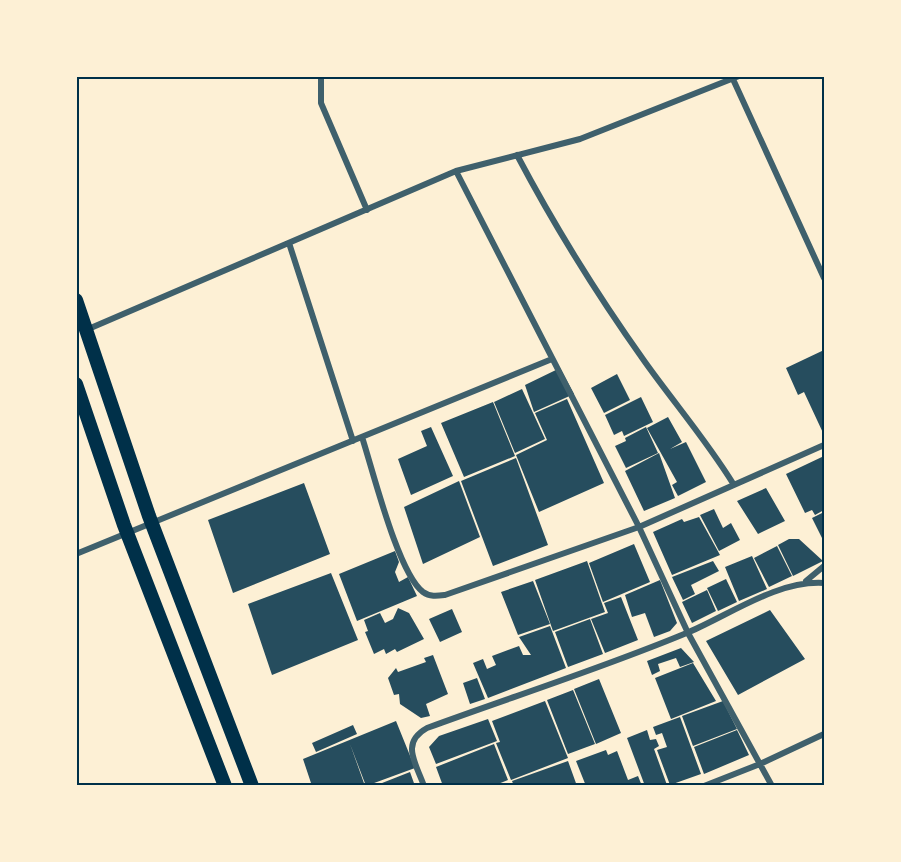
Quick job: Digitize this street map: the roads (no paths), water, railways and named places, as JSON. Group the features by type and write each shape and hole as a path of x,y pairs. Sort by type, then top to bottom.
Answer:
{"main road":[{"path":"76,300 152,524 252,786"},
{"path":"76,384 128,534 222,785"}],"street":[{"path":"321,76 321,103 367,210"},
{"path":"87,330 456,171 580,139 734,77 825,278"},
{"path":"517,155 551,219 639,353 711,447 734,485"},
{"path":"456,171 639,527 688,633 772,786"},
{"path":"289,243 353,441"},
{"path":"76,554 552,359"},
{"path":"362,437 407,570 423,592 432,596 445,596 639,527 825,445"},
{"path":"806,582 825,566"},
{"path":"424,786 410,746 419,732 688,633 779,591 806,582 825,583"},
{"path":"704,786 760,764 825,734"}]}
